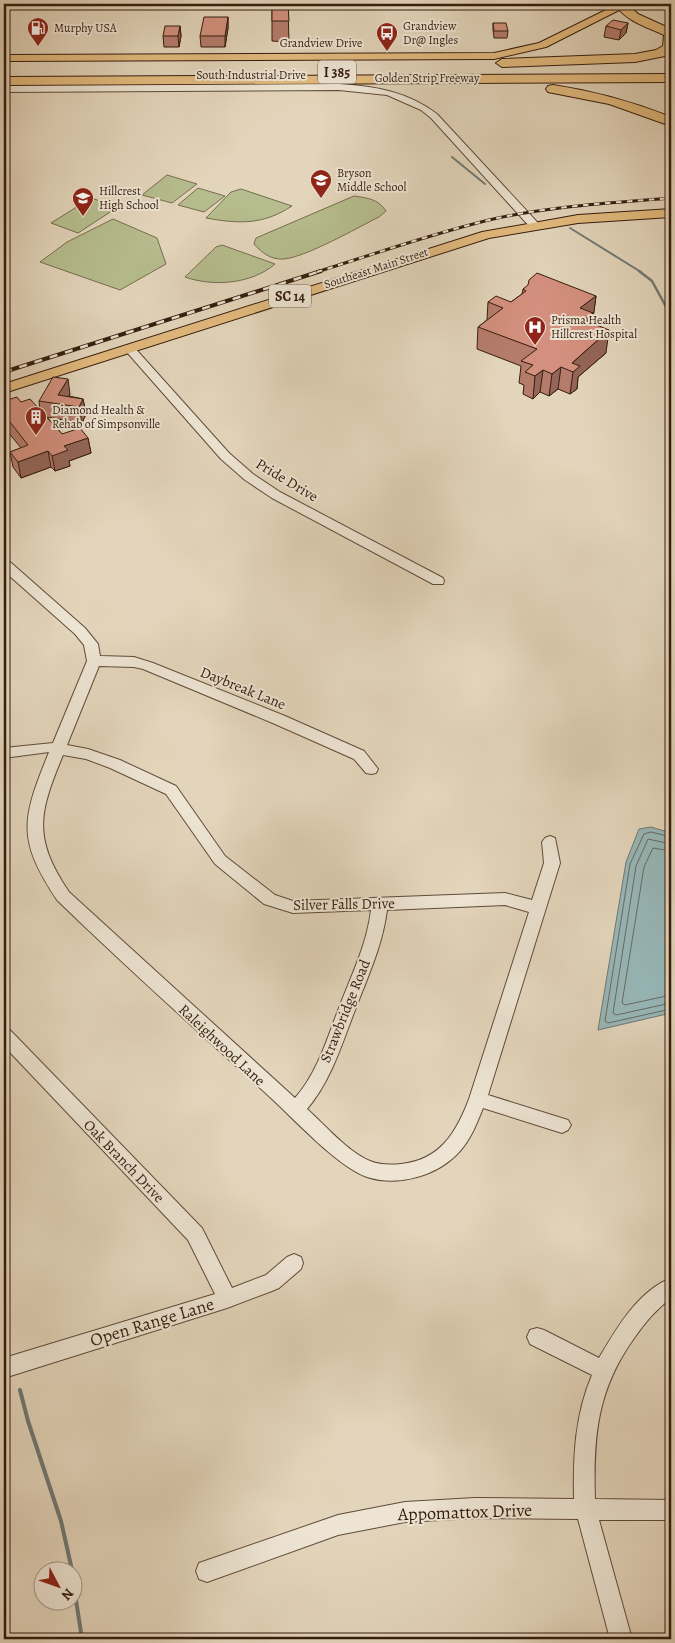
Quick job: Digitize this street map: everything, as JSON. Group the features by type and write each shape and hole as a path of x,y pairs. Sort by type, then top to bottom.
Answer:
{"highway":[{"path":"308,75 634,58 666,51 670,46 671,33 634,17 622,5"},
{"name":"Golden Strip Freeway","path":"4,80 671,71"},
{"name":"Golden Strip Freeway","path":"4,74 671,78"},
{"path":"308,75 539,87 576,92 632,106 671,122"}],"main road":[{"name":"Grandview Drive","path":"4,58 494,56 542,45 622,5"},
{"name":"Southeast Main Street","path":"4,389 457,243 534,225 614,215 671,213"}],"street":[{"name":"South Industrial Drive","path":"4,89 339,87 390,93 415,102 434,116 534,225"},
{"name":"Pride Drive","path":"129,348 225,456 249,477 276,495 438,581"},
{"path":"4,564 80,631 91,644 94,661"},
{"name":"Raleighwood Lane","path":"94,661 39,795 34,822 36,846 46,872 64,896 93,925 296,1111 339,1149 367,1169 388,1172 410,1172 434,1163 462,1136 478,1099 552,863 550,842"},
{"name":"Daybreak Lane","path":"94,661 134,662 148,666 280,720 359,755 371,768"},
{"name":"Silver Falls Drive","path":"4,753 48,747 88,754 115,764 171,790 182,802 220,860 270,900 293,907 505,899 538,908"},
{"name":"Strawbridge Road","path":"296,1111 303,1104 337,1035 374,938 380,904"},
{"name":"Oak Branch Drive","path":"4,1035 195,1234 227,1299"},
{"path":"478,1099 562,1125"},
{"name":"Open Range Lane","path":"4,1368 227,1299 272,1282 294,1263"},
{"path":"621,1639 585,1508 583,1466 586,1431 592,1396 602,1370 615,1347 652,1300 671,1287"},
{"path":"537,1337 602,1370"},
{"name":"Appomattox Drive","path":"207,1571 301,1537 369,1518 440,1509 585,1508 671,1510"}],"green space":[{"path":"167,175 197,184 172,203 142,195"},
{"path":"198,188 225,196 204,212 178,205"},
{"path":"241,189 292,206 261,220 240,222 206,218 231,192"},
{"path":"354,196 368,198 386,211 379,217 332,241 293,257 279,259 271,257 254,244 256,238"},
{"path":"91,198 118,207 78,233 51,223"},
{"path":"113,219 157,238 166,264 120,290 40,262 67,242"},
{"path":"222,245 275,264 255,276 232,282 208,282 185,277 216,247"}],"water":[{"path":"651,827 671,833 671,1013 598,1030 626,862 639,829"}],"building":[{"path":"272,4 288,4 289,21 272,21"},
{"path":"204,17 228,17 225,36 200,36"},
{"path":"613,20 628,23 621,30 606,26"},
{"path":"493,23 506,23 508,31 494,31"},
{"path":"165,26 180,26 178,36 163,36"},
{"name":"Prisma Health Hillcrest Hospital","path":"537,273 596,296 580,308 593,313 584,320 609,330 572,363 580,366 573,372 561,367 552,374 543,370 535,376 525,372 533,365 521,361 537,349 478,327 503,308 488,302 496,296 511,302 526,291 523,289"},
{"path":"53,377 68,379 58,395 83,399 79,407 39,401"},
{"path":"17,397 21,402 30,399 62,434 80,428 88,438 64,446 68,450 52,456 48,451 18,462 10,452 28,445 6,417 4,417 4,408 7,407 4,401"}],"waterway":[{"path":"452,157 485,184"},
{"path":"570,228 641,272"},
{"path":"639,271 652,281 671,316"},
{"path":"20,1390 28,1421 61,1521 70,1560"},
{"path":"78,1610 82,1639"}],"railway":[{"path":"317,272 403,244 512,215 580,206 671,198"},
{"path":"4,372 321,271"}],"place":[{"name":"Murphy USA","path":"38,47"},
{"name":"Grandview Dr@ Ingles","path":"387,52"},
{"name":"Bryson Middle School","path":"321,199"},
{"name":"Hillcrest High School","path":"83,217"},
{"name":"Prisma Health Hillcrest Hospital","path":"535,346"},
{"name":"Diamond Health & Rehab of Simpsonville","path":"36,436"}]}
